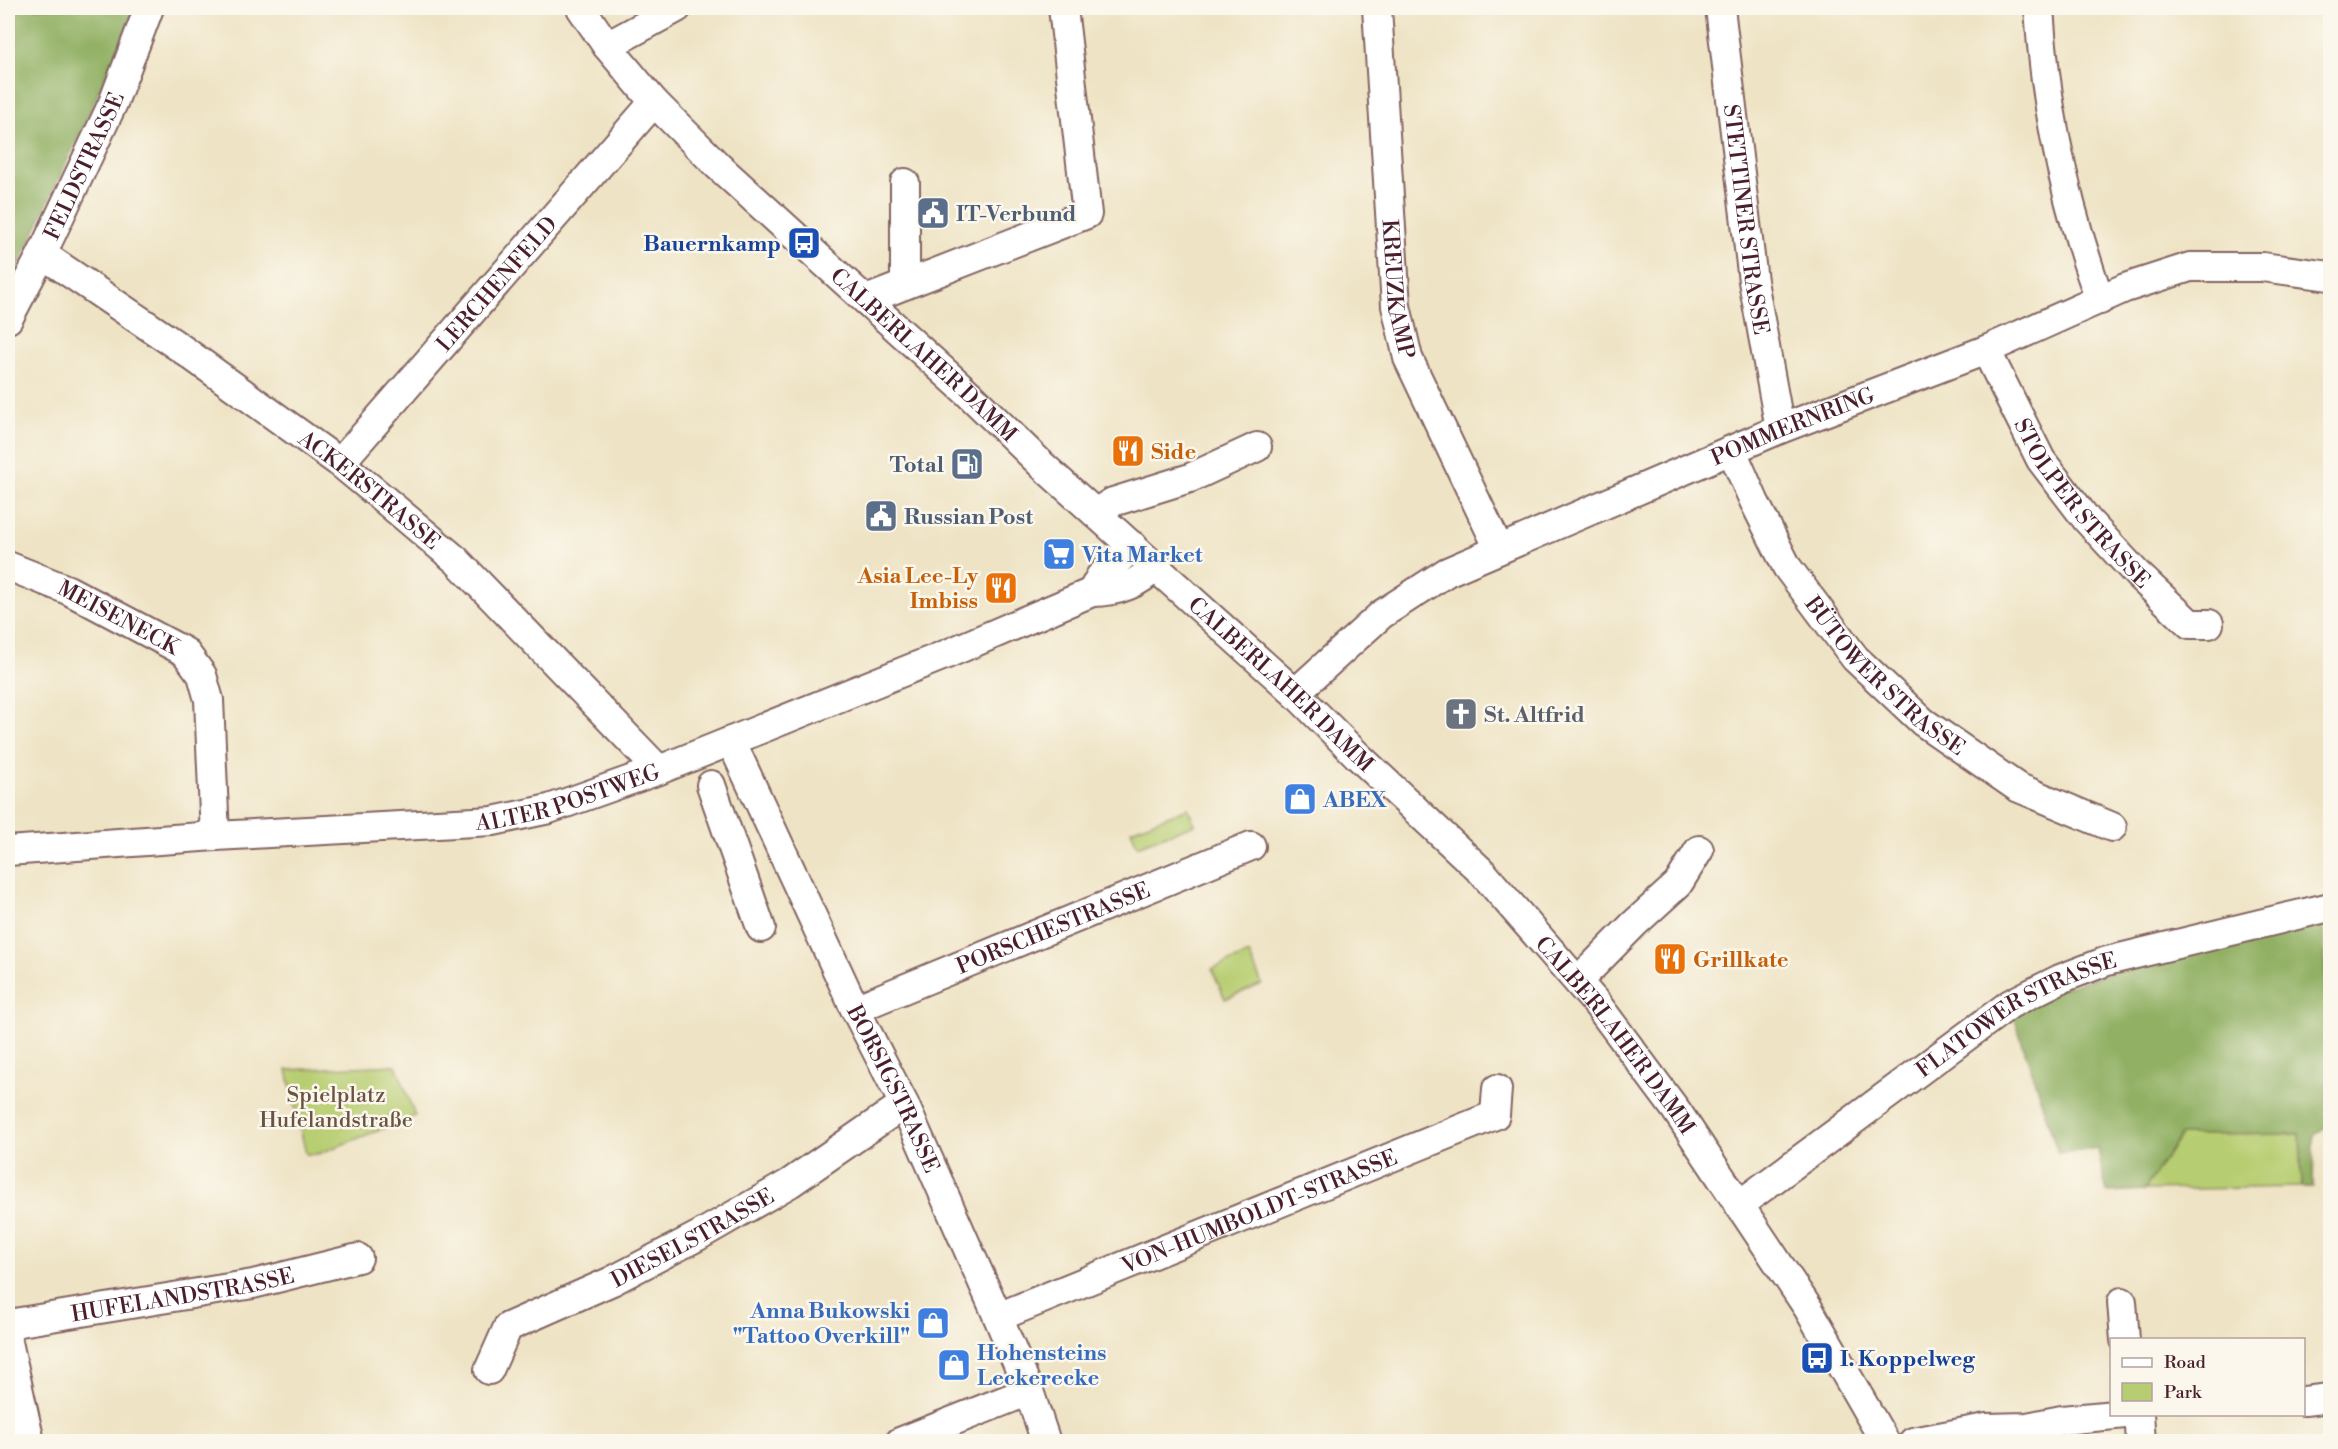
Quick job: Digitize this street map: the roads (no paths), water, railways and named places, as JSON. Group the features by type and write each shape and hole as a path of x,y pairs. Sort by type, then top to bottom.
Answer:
{"street":[{"name":"FELDSTRASSE","path":"8,319 42,254 113,103 149,8"},
{"name":"CALBERLAHER DAMM","path":"581,8 607,46 654,102 718,166 1095,513 1295,693 1358,756 1482,872 1578,981 1639,1057 1808,1308 1885,1442"},
{"path":"607,46 677,8"},
{"path":"866,300 1087,214 1063,8"},
{"name":"KREUZKAMP","path":"1377,8 1396,306 1408,358 1499,549"},
{"name":"STETTINER STRASSE","path":"1720,8 1753,281 1780,429"},
{"path":"2039,8 2052,119 2070,207 2100,300"},
{"name":"LERCHENFELD","path":"340,463 654,102"},
{"path":"905,183 905,284"},
{"name":"ACKERSTRASSE","path":"42,254 182,349 340,463 456,560 659,770"},
{"name":"POMMERNRING","path":"1295,693 1382,614 1447,573 1499,549 1547,535 1780,429 1986,350 2125,288 2190,267 2262,267 2331,276"},
{"name":"STOLPER STRASSE","path":"1986,350 2042,459 2087,520 2137,574 2190,624 2209,624"},
{"path":"1095,513 1113,502 1190,478 1257,447"},
{"name":"BÜTOWER STRASSE","path":"1732,451 1787,567 1885,695 2017,787 2112,827"},
{"path":"1092,592 1100,577 1133,546"},
{"name":"MEISENECK","path":"8,566 68,590 185,652 202,675 209,700 215,836"},
{"name":"ALTER POSTWEG","path":"8,851 215,836 493,821 549,809 659,770 947,654 1092,592 1110,592 1144,579 1156,566"},
{"name":"BORSIGSTRASSE","path":"731,741 855,1009 904,1104 998,1317 1029,1391 1046,1442"},
{"path":"711,785 761,928"},
{"path":"732,845 772,830"},
{"name":"PORSCHESTRASSE","path":"855,1009 1251,846"},
{"path":"1578,981 1677,884 1699,850"},
{"name":"FLATOWER STRASSE","path":"1739,1205 2010,1004 2060,979 2107,961 2331,907"},
{"name":"VON-HUMBOLDT-STRASSE","path":"998,1317 1495,1115 1497,1089"},
{"name":"DIESELSTRASSE","path":"489,1370 508,1327 612,1281 698,1236 790,1183 904,1104"},
{"name":"HUFELANDSTRASSE","path":"8,1324 253,1284 358,1258"},
{"path":"2122,1302 2125,1338"},
{"path":"8,1342 30,1442"},
{"path":"900,1442 1029,1391"},
{"path":"2305,1401 2331,1398"},
{"path":"1913,1442 1986,1428 2016,1434 2062,1420 2110,1415"},
{"path":"2139,1416 2141,1442"}],"place":[{"name":"IT-Verbund","path":"933,213"},
{"name":"Bauernkamp","path":"804,243"},
{"name":"Side","path":"1128,451"},
{"name":"Total","path":"967,464"},
{"name":"Russian Post","path":"881,516"},
{"name":"Vita Market","path":"1059,554"},
{"name":"Asia Lee-Ly Imbiss","path":"1001,588"},
{"name":"St. Altfrid","path":"1461,714"},
{"name":"ABEX","path":"1300,799"},
{"name":"Grillkate","path":"1670,959"},
{"name":"Anna Bukowski \"Tattoo Overkill\"","path":"933,1323"},
{"name":"I. Koppelweg","path":"1817,1358"},
{"name":"Hohensteins Leckerecke","path":"954,1365"}],"park label":[{"name":"Spielplatz Hufelandstraße","path":"336,1106"}]}
